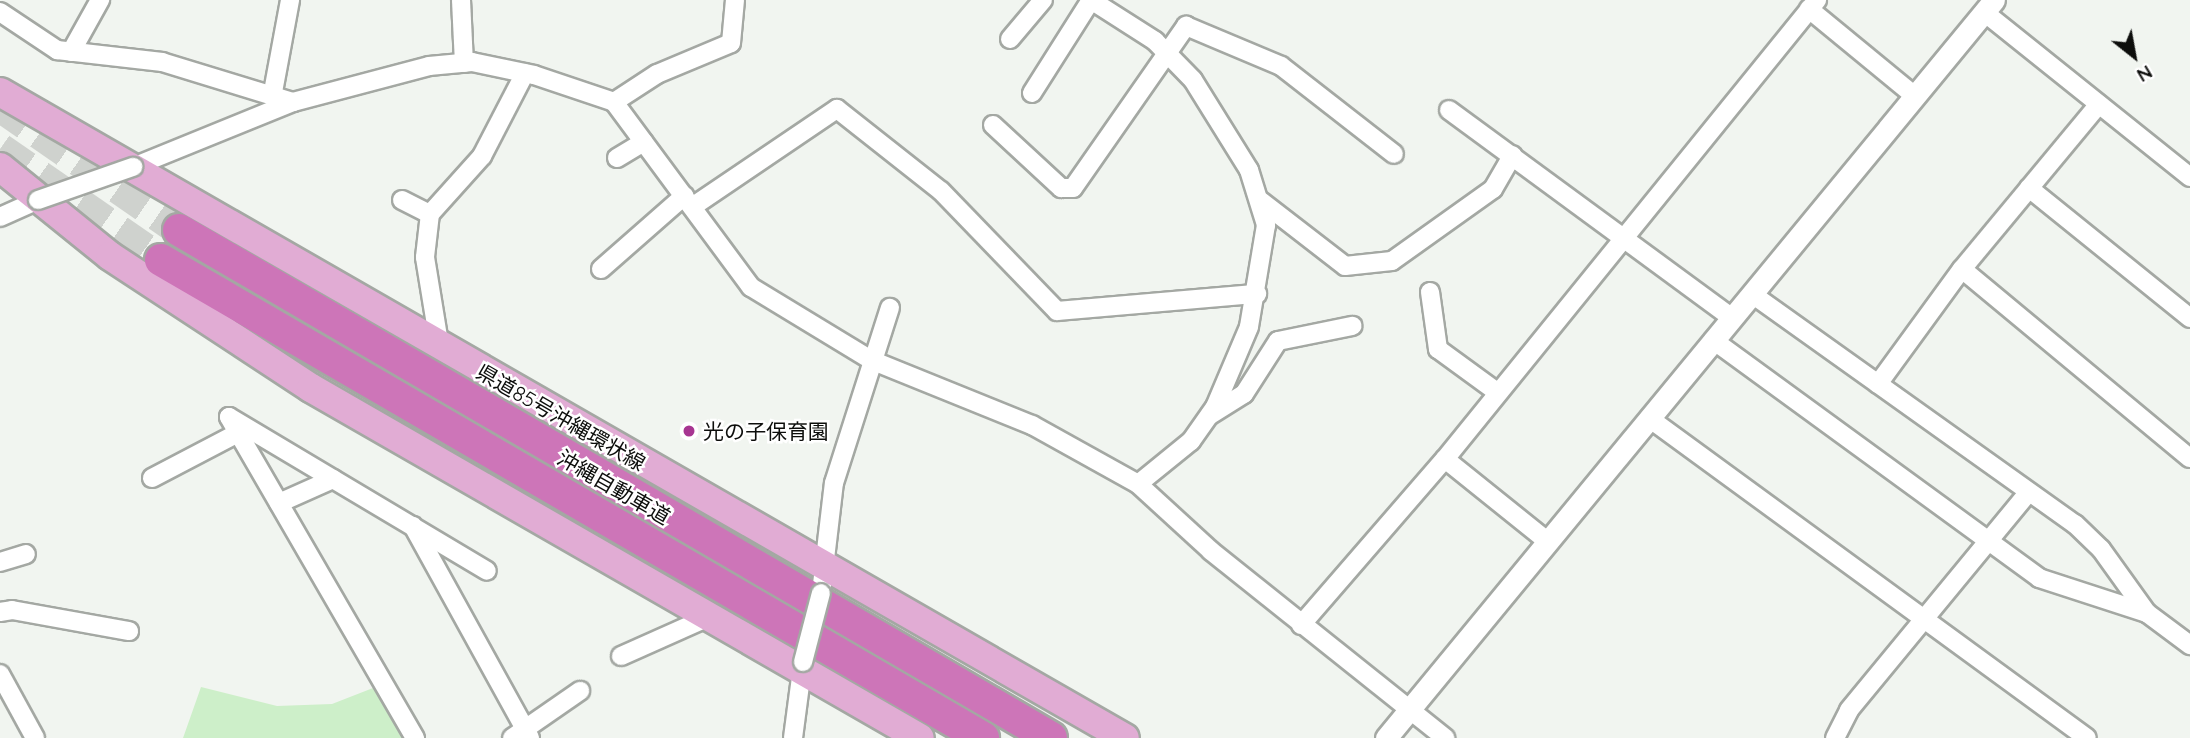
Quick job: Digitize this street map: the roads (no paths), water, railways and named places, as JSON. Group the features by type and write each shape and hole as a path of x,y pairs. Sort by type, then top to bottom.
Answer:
{"highway":[{"name":"沖縄自動車道","path":"179,230 1051,738"},
{"name":"沖縄自動車道","path":"161,260 984,738"}],"main road":[{"name":"県道85号沖縄環状線","path":"0,92 133,167 440,349 823,581 1125,738"},
{"path":"0,167 37,200 170,298 311,388 803,667 920,738"}],"street":[{"path":"71,52 100,0"},
{"path":"273,92 290,0"},
{"path":"461,0 464,63"},
{"path":"614,102 657,74 731,43 735,0"},
{"path":"1010,39 1043,0"},
{"path":"1032,93 1091,0 1168,52 1214,111 1261,201 1265,253 1249,327 1210,415 1191,441 1138,484"},
{"path":"1301,625 1445,459 1627,238 1813,5 1914,96"},
{"path":"1386,738 1989,6 2099,104 2190,177"},
{"path":"0,12 36,41 71,52 162,62 273,92 293,102"},
{"path":"993,125 1061,188 1073,188 1186,26 1211,32 1281,66 1394,154"},
{"path":"0,217 37,200 133,167 293,102 429,66 464,63 525,73 614,102 751,287 871,360 1032,425 1138,484 1301,625 1407,711 1445,738"},
{"path":"440,349 425,257 430,214 482,156 525,73"},
{"path":"1878,384 1962,270 2099,104"},
{"path":"601,269 688,202 837,109 941,191 1057,311 1257,294"},
{"path":"1449,110 1627,238 1732,318"},
{"path":"617,158 644,142"},
{"path":"1261,201 1345,266 1392,261 1493,189 1513,155"},
{"path":"2029,188 2190,318"},
{"path":"402,200 430,214"},
{"path":"1962,270 2190,458"},
{"path":"1430,292 1438,349 1497,393"},
{"path":"1752,294 2090,537 2147,613 2190,645"},
{"path":"793,738 803,667 823,581 834,483 871,360 890,308"},
{"path":"1210,415 1244,394 1278,341 1352,326"},
{"path":"1713,340 1989,542 2053,585 2147,613"},
{"path":"415,738 229,417 487,571"},
{"path":"1648,418 2087,738"},
{"path":"152,478 238,433"},
{"path":"1445,459 1547,541"},
{"path":"279,503 333,479"},
{"path":"1835,738 1849,710 2027,494"},
{"path":"413,526 523,735 580,691"},
{"path":"0,562 26,554"},
{"path":"0,612 24,611 129,631"},
{"path":"621,656 711,616"},
{"path":"0,674 35,738"}],"tunnel":[{"path":"0,106 179,230"},
{"path":"0,149 161,260"}],"place":[{"name":"光の子保育園","path":"689,431"}]}
